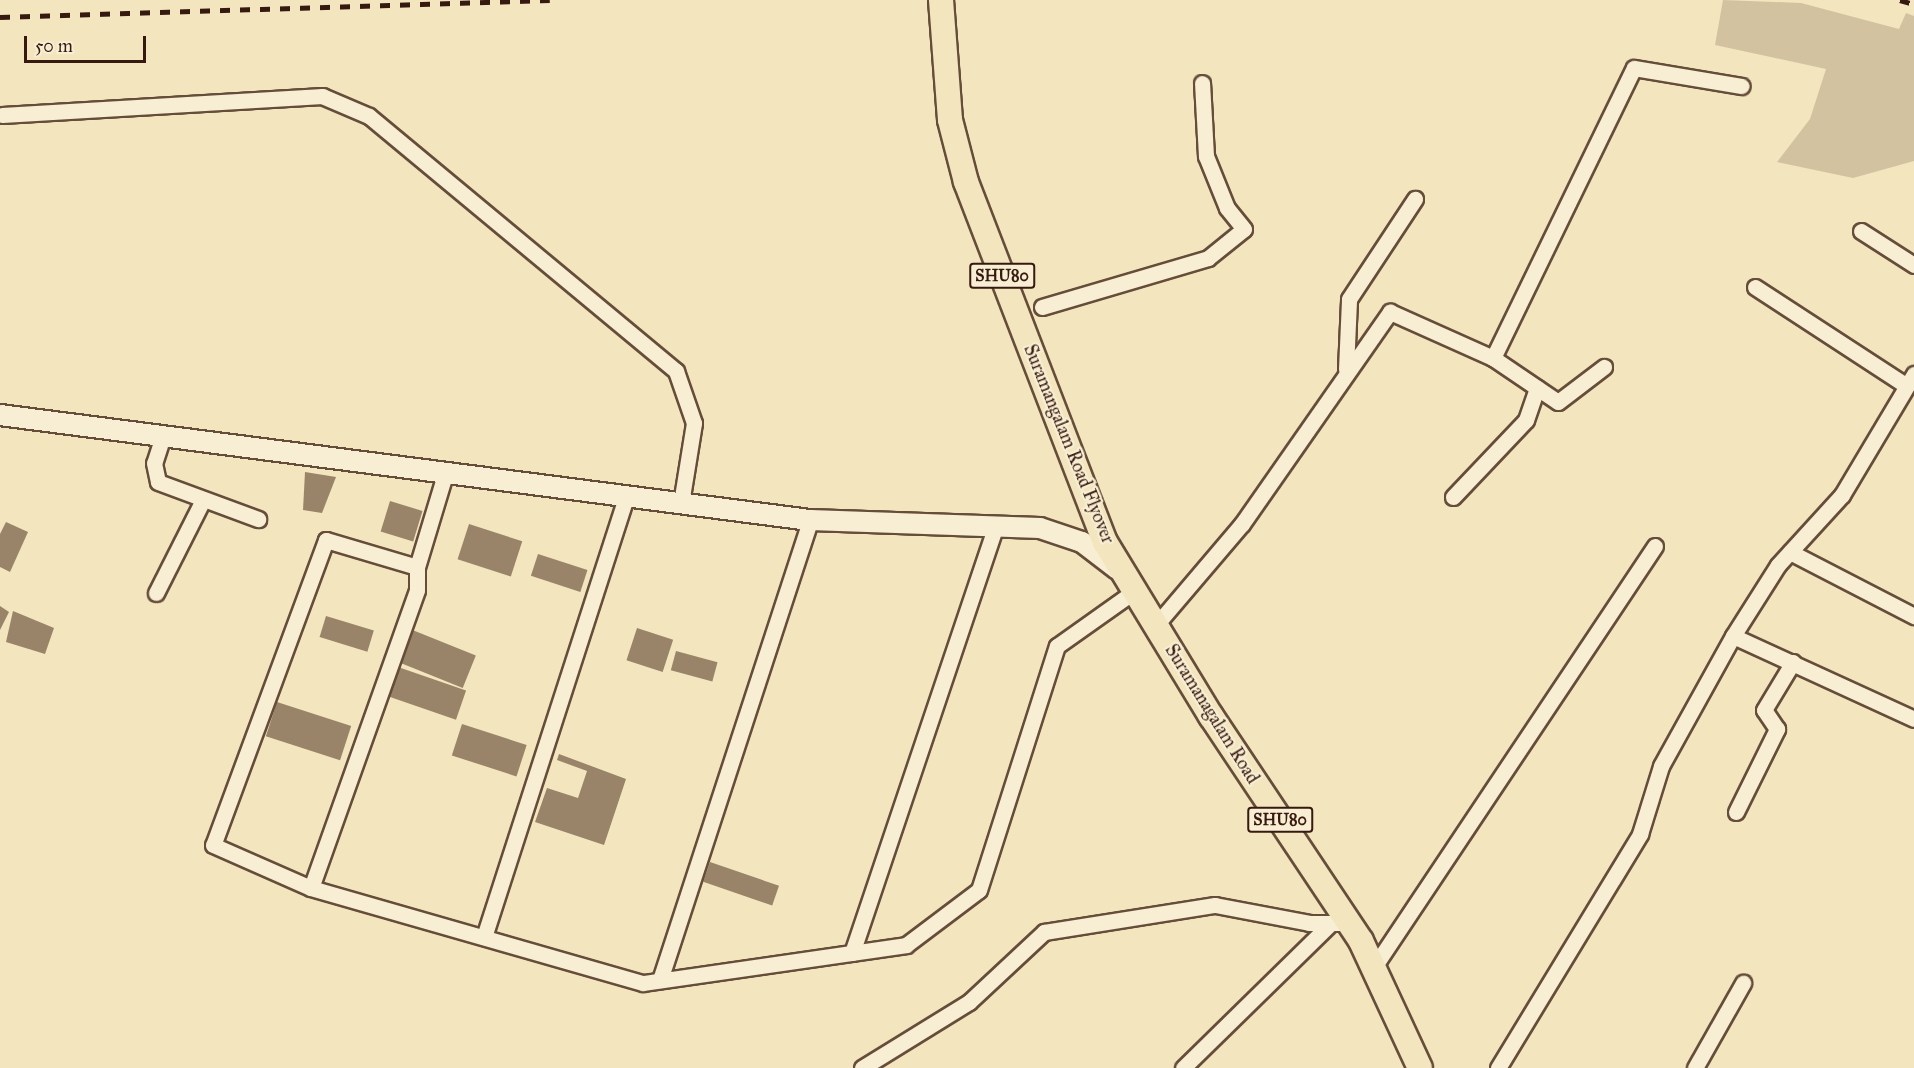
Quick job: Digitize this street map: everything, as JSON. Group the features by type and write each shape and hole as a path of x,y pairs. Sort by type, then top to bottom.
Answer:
{"main road":[{"name":"Suramangalam Road Flyover","path":"941,0 950,120 966,182 1132,584"},
{"name":"Suramangalam Road Flyover","path":"954,0 963,118 979,178 1113,539"},
{"name":"Suramanagalam Road","path":"1132,584 1340,923 1374,967 1420,1068"}],"street":[{"path":"1493,358 1634,68 1741,87"},
{"path":"1042,307 1208,258 1244,229 1227,208 1206,156 1202,83"},
{"path":"2,115 322,96 369,116 676,371 694,423 681,503"},
{"path":"1346,369 1349,299 1415,199"},
{"path":"1861,231 1914,265"},
{"path":"1498,1068 1640,834 1661,766 1733,636 1790,552 1842,495 1910,380 1755,287"},
{"path":"1156,626 1242,524 1346,369 1390,312 1493,358 1558,402 1604,367"},
{"path":"1453,497 1526,420 1537,388"},
{"path":"0,415 810,519 1040,528 1082,542 1132,584 1057,646 979,890 906,945 643,983 311,888 213,845 326,540 417,567"},
{"path":"163,436 154,463 158,482 258,519"},
{"path":"311,888 417,591 417,567 446,471"},
{"path":"484,937 626,497"},
{"path":"156,593 203,500"},
{"path":"660,980 810,519"},
{"path":"852,953 996,526"},
{"path":"1374,967 1655,546"},
{"path":"1790,552 1914,616"},
{"path":"1733,636 1914,719"},
{"path":"1736,812 1777,729 1764,710 1793,662"},
{"path":"862,1068 969,1002 1044,932 1215,905 1340,923"},
{"path":"1183,1068 1340,923"},
{"path":"1695,1068 1743,983"}],"shaded area":[{"path":"1723,0 1801,3 1899,29 1906,13 1914,16 1914,161 1853,178 1777,162 1810,119 1826,69 1715,45"}],"building":[{"path":"305,472 336,477 322,513 303,510"},
{"path":"390,501 423,511 413,542 381,532"},
{"path":"6,522 28,532 10,572 0,567 0,534"},
{"path":"469,524 522,541 511,576 458,559"},
{"path":"538,554 587,570 580,592 531,576"},
{"path":"0,606 9,612 0,630"},
{"path":"13,611 54,628 45,654 6,642"},
{"path":"326,616 374,631 367,652 320,637"},
{"path":"637,628 673,640 663,672 626,660"},
{"path":"410,629 476,656 463,688 397,661"},
{"path":"676,651 718,662 712,681 671,670"},
{"path":"398,667 466,690 456,720 388,696"},
{"path":"277,702 351,726 340,760 266,736"},
{"path":"462,724 527,745 516,776 452,755"},
{"path":"559,754 626,779 604,845 535,822 547,788 578,798 587,771 557,760"},
{"path":"710,862 779,886 772,906 703,882"}],"railway":[{"path":"0,17 550,0"},
{"path":"1900,0 1914,4"}]}
